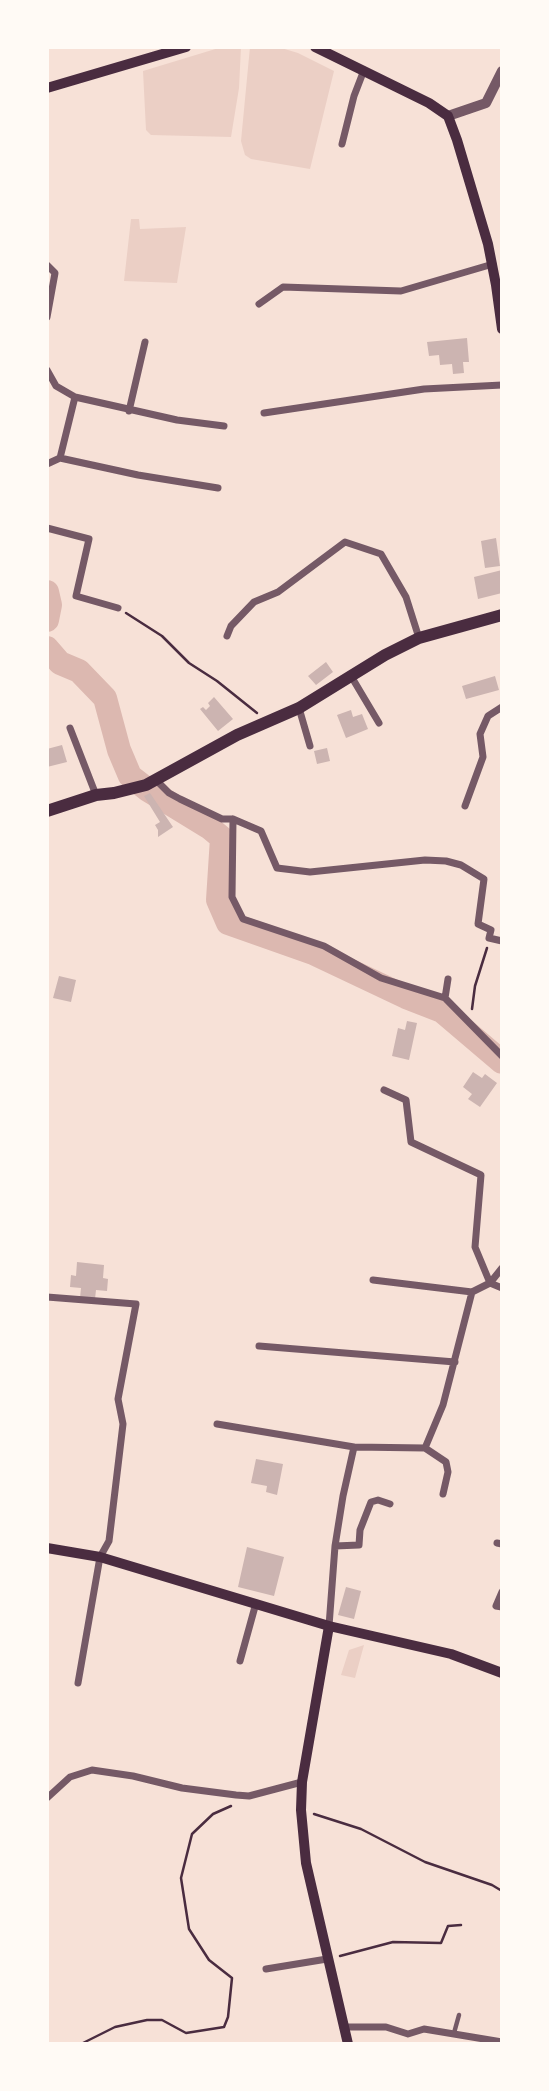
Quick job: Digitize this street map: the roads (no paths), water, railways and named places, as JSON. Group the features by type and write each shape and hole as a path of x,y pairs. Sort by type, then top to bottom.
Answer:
{"main road":[{"path":"47,88 187,47"},
{"path":"315,47 429,103 448,116 493,264 502,329"},
{"path":"47,811 96,795 125,791 151,783 237,734 299,708 419,638 502,615"},
{"path":"47,1548 100,1557 329,1626 451,1654 502,1673"},
{"path":"329,1626 302,1782 301,1810 306,1863 348,2044"}],"street":[{"path":"342,144 354,96 364,70"},
{"path":"448,116 486,103 501,71"},
{"path":"259,304 283,286 401,290 493,264"},
{"path":"47,265 55,273 47,317"},
{"path":"129,411 145,342"},
{"path":"47,370 56,386 75,397 129,411 224,426"},
{"path":"264,413 424,389 502,385"},
{"path":"60,458 75,397"},
{"path":"47,464 60,458 138,475 218,488"},
{"path":"47,528 89,539 76,596 118,608"},
{"path":"226,636 231,626 254,602 278,592 345,542 381,554 406,597 419,638"},
{"path":"351,676 379,723"},
{"path":"465,806 483,757 481,734 488,716 502,707"},
{"path":"299,708 310,746"},
{"path":"70,728 96,795"},
{"path":"151,783 222,819 233,819 261,831 277,868 310,872 425,860 461,865 484,879 478,923 491,930 489,938 502,941"},
{"path":"233,819 232,897 243,919 324,946 381,978 445,998 502,1056"},
{"path":"445,998 448,979"},
{"path":"384,1090 406,1101 411,1142 481,1175 475,1247 490,1283 502,1287"},
{"path":"373,1280 472,1292 490,1283 502,1268"},
{"path":"425,1448 443,1405 472,1292"},
{"path":"47,1297 135,1304 118,1399 123,1424 109,1541 100,1557 78,1683"},
{"path":"259,1346 455,1362"},
{"path":"217,1424 354,1447 425,1448 446,1462 448,1472 443,1494"},
{"path":"329,1626 335,1546 354,1447"},
{"path":"335,1546 359,1545 360,1530 371,1502 378,1500 390,1504"},
{"path":"502,1592 496,1605 502,1606"},
{"path":"240,1661 256,1603"},
{"path":"47,1798 70,1777 92,1770 133,1776 182,1788 249,1796 302,1782"},
{"path":"266,1969 327,1959"},
{"path":"343,2027 386,2027 408,2034 425,2029 502,2042"}],"lane":[{"path":"454,2033 458,2015"}],"waterway":[{"path":"47,592 50,605 47,620"},
{"path":"47,648 60,663 79,671 105,698 119,750 130,776 222,838 218,900 228,923 313,953 442,1011 502,1062"}]}
